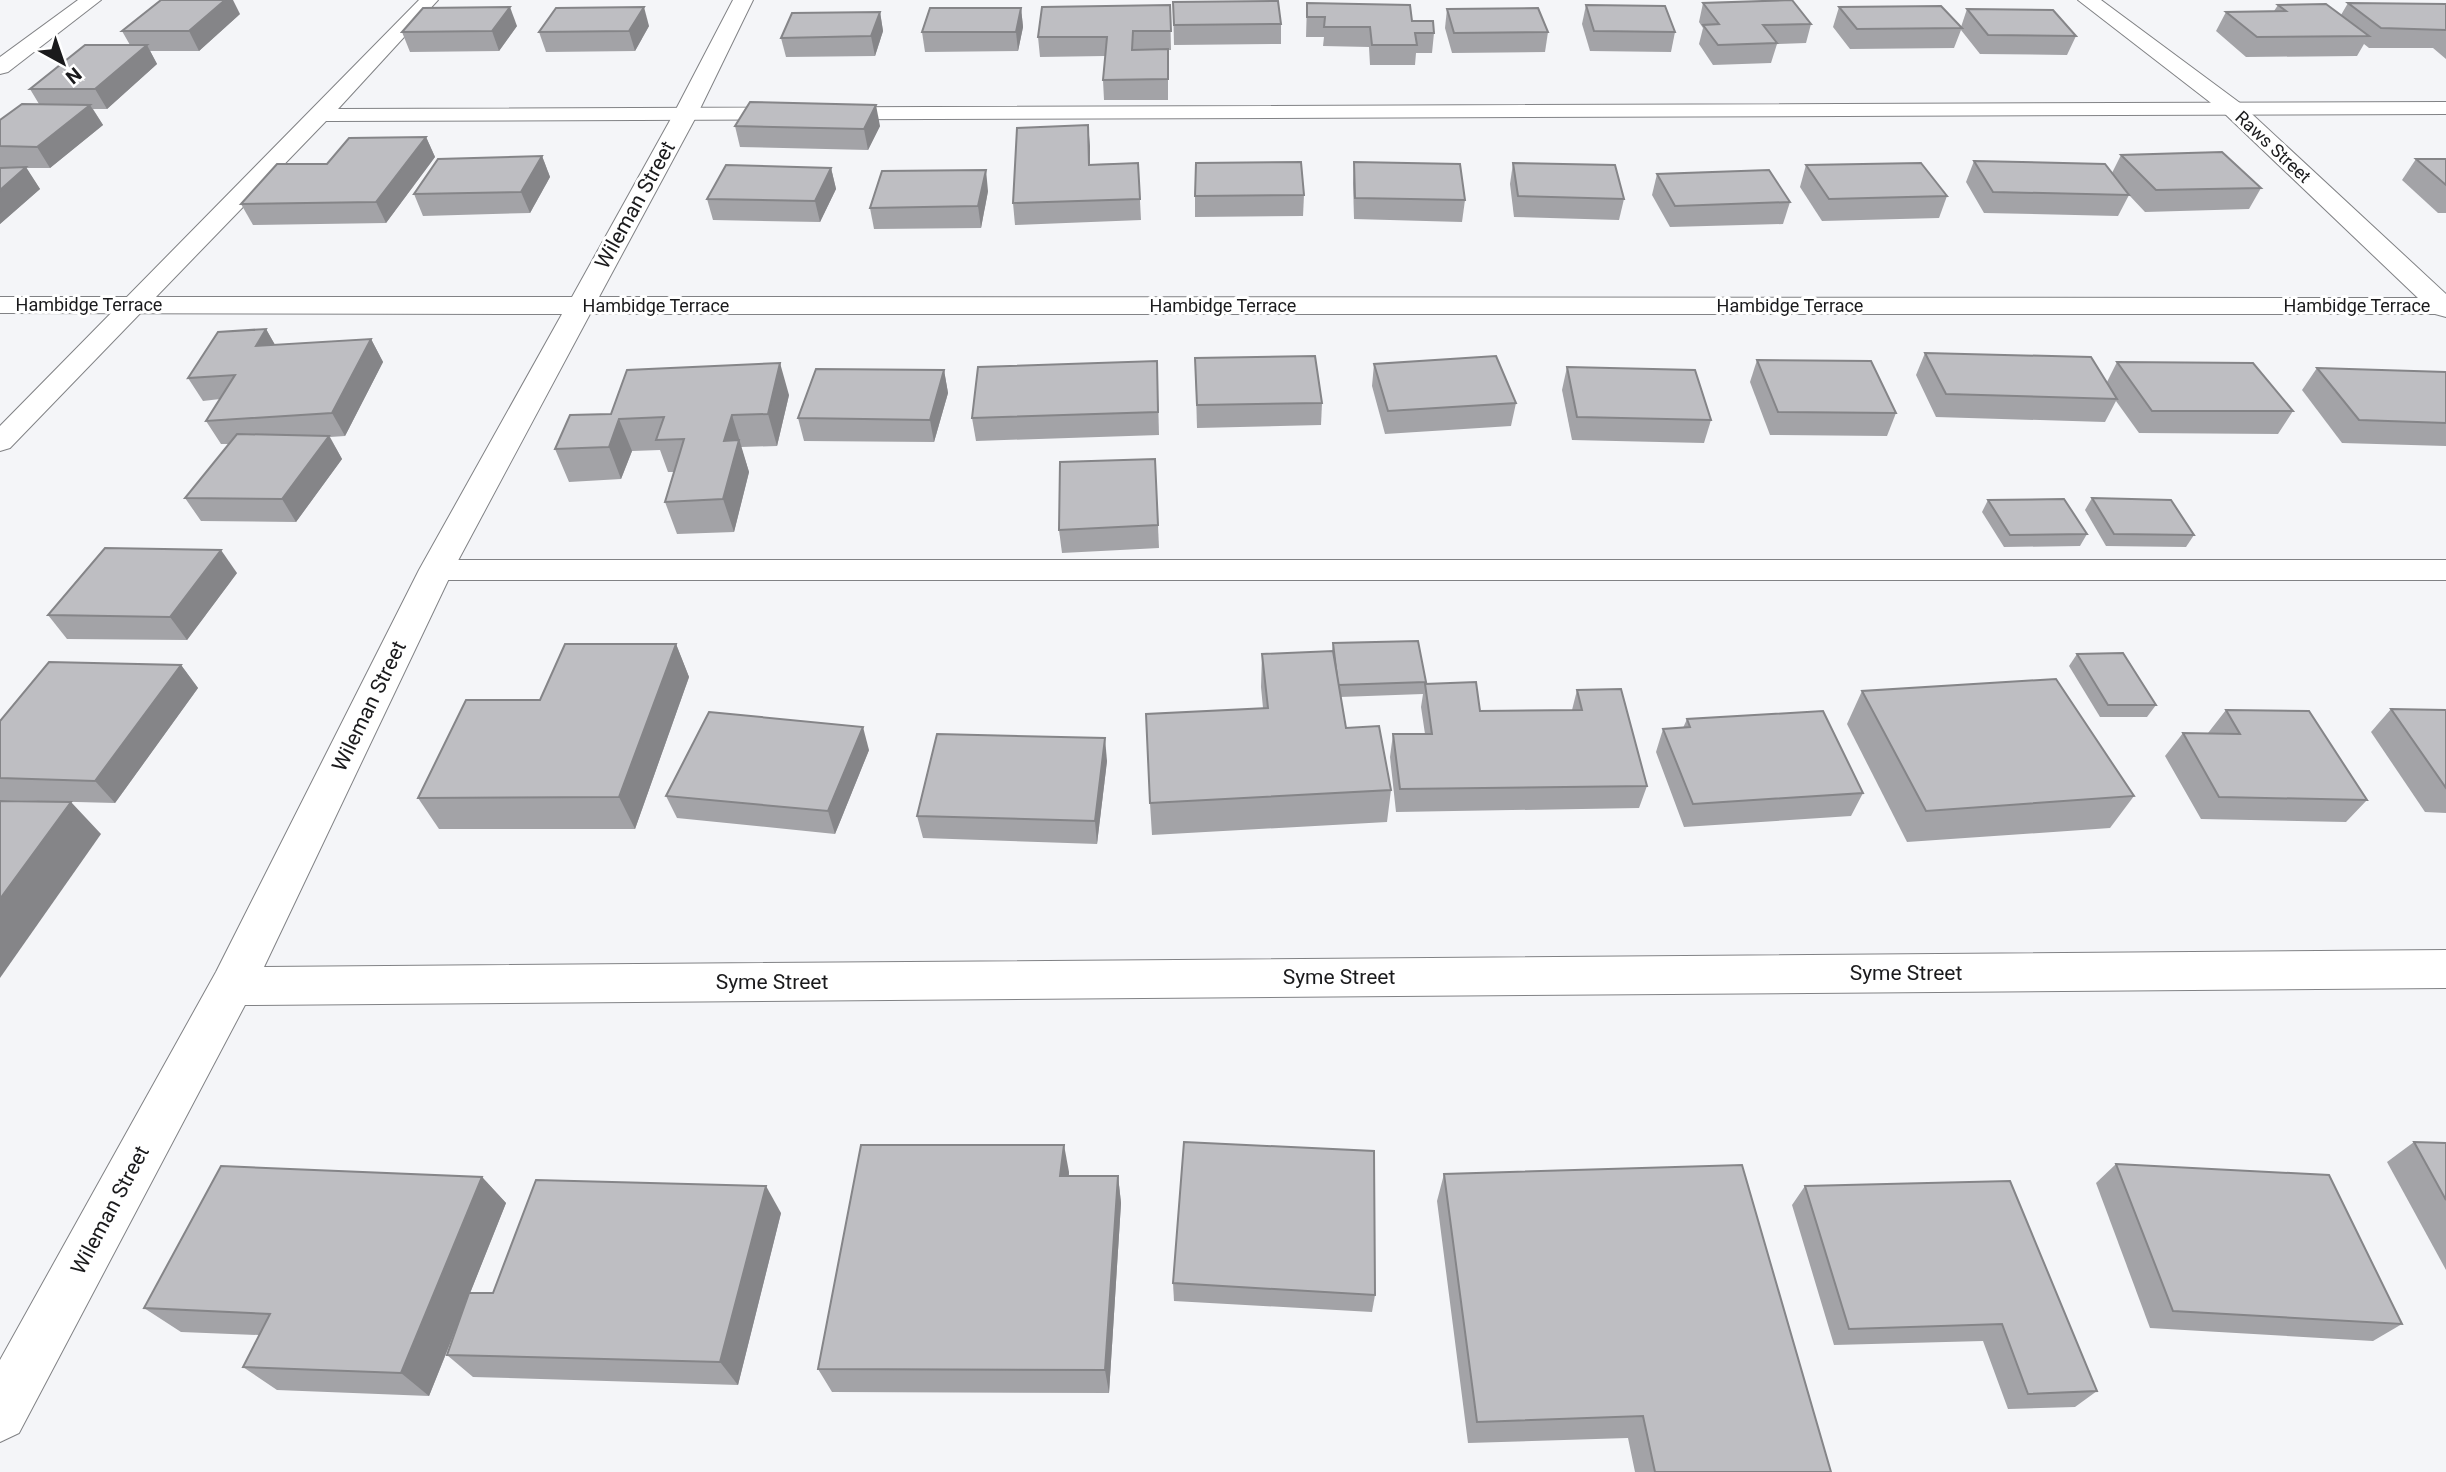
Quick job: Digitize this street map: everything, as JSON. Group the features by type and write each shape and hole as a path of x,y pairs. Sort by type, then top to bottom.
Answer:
{"street":[{"path":"0,67 91,0"},
{"name":"Wileman Street","path":"0,1414 232,986 436,570 685,115 743,0"},
{"name":"Raws Street","path":"2088,0 2232,108 2445,307"},
{"name":"Hambidge Terrace","path":"0,305 2445,307"},
{"name":"Syme Street","path":"232,986 2446,969"}],"lane":[{"path":"0,442 429,0"},
{"path":"320,115 2446,108"},
{"path":"436,570 2446,570"}],"building":[{"path":"161,0 225,0 189,31 122,31"},
{"path":"1792,0 1811,24 1763,25 1777,43 1718,45 1703,25 1719,24 1703,3"},
{"path":"1278,1 1281,24 1174,25 1173,2"},
{"path":"1307,3 1410,5 1412,21 1433,21 1434,33 1415,33 1417,45 1372,45 1370,27 1324,27 1325,17 1307,17"},
{"path":"2348,3 2446,4 2446,30 2381,28"},
{"path":"2326,4 2369,36 2257,37 2226,12 2286,11 2278,5"},
{"path":"1170,5 1171,31 1133,31 1132,50 1168,49 1168,79 1103,80 1107,37 1038,37 1042,7"},
{"path":"1586,5 1665,6 1675,32 1594,31"},
{"path":"1941,6 1962,28 1857,29 1839,7"},
{"path":"510,7 492,31 402,32 423,8"},
{"path":"644,7 629,31 539,32 556,8"},
{"path":"930,8 1021,8 1016,32 922,32"},
{"path":"1538,8 1548,32 1454,33 1447,9"},
{"path":"1967,9 2053,10 2076,36 1988,35"},
{"path":"880,12 871,36 781,38 792,13"},
{"path":"85,45 147,45 95,89 30,89"},
{"path":"750,102 876,105 864,129 735,126"},
{"path":"22,104 90,105 37,147 0,146 0,120"},
{"path":"1088,125 1089,165 1138,163 1140,199 1013,203 1017,128"},
{"path":"426,137 376,202 241,204 277,164 327,164 349,138"},
{"path":"2222,152 2261,188 2156,190 2121,155"},
{"path":"542,156 521,192 414,194 438,159"},
{"path":"2416,159 2446,159 2446,185"},
{"path":"1974,161 2105,164 2129,195 1993,192"},
{"path":"1301,162 1304,195 1195,196 1196,163"},
{"path":"1354,162 1460,164 1465,200 1355,198"},
{"path":"1513,163 1615,165 1624,199 1518,196"},
{"path":"1921,163 1947,196 1829,199 1806,165"},
{"path":"726,165 831,168 815,201 707,199"},
{"path":"26,167 0,190 0,168"},
{"path":"986,170 978,206 870,208 882,171"},
{"path":"1769,170 1790,202 1675,206 1657,174"},
{"path":"266,329 256,346 371,339 332,413 206,421 235,375 188,378 218,332"},
{"path":"1925,353 2091,357 2117,399 1946,394"},
{"path":"1315,356 1322,403 1197,405 1195,358"},
{"path":"1496,356 1516,403 1388,411 1374,364"},
{"path":"1757,360 1871,361 1896,413 1778,412"},
{"path":"1157,361 1158,412 972,418 978,367"},
{"path":"2117,362 2253,363 2293,411 2152,411"},
{"path":"780,363 768,414 732,415 724,441 739,440 723,499 665,502 684,439 656,440 664,417 619,419 609,447 555,449 570,415 611,414 627,370"},
{"path":"1567,367 1695,370 1711,420 1577,417"},
{"path":"2317,368 2446,372 2446,423 2359,420"},
{"path":"816,369 944,370 930,420 798,418"},
{"path":"237,434 329,436 282,499 185,498"},
{"path":"1155,459 1158,525 1059,530 1060,462"},
{"path":"2092,498 2171,500 2194,535 2114,534"},
{"path":"2064,499 2087,534 2010,535 1988,500"},
{"path":"105,548 221,550 170,617 48,615"},
{"path":"1418,641 1426,682 1338,685 1333,643"},
{"path":"565,644 676,644 619,797 418,798 466,700 540,700"},
{"path":"1333,651 1346,728 1379,726 1391,790 1150,803 1146,714 1268,708 1262,654"},
{"path":"2123,653 2156,705 2108,705 2077,654"},
{"path":"49,662 181,665 95,781 0,778 0,721"},
{"path":"2056,679 2134,796 1926,811 1862,691"},
{"path":"1476,682 1480,711 1582,710 1577,690 1621,689 1647,786 1400,789 1393,734 1432,734 1425,684"},
{"path":"2391,709 2446,710 2446,788"},
{"path":"2226,710 2309,711 2367,800 2219,797 2183,733 2240,734"},
{"path":"1823,711 1863,793 1693,804 1663,729 1690,727 1687,719"},
{"path":"709,712 863,727 828,811 666,796"},
{"path":"937,734 1105,738 1095,821 917,816"},
{"path":"0,801 71,802 0,899"},
{"path":"1184,1142 1374,1151 1375,1295 1173,1283"},
{"path":"2414,1142 2446,1143 2446,1200"},
{"path":"861,1145 1064,1145 1060,1176 1118,1176 1105,1370 818,1369"},
{"path":"2116,1164 2329,1175 2402,1324 2173,1311"},
{"path":"1742,1165 1831,1472 1655,1472 1643,1416 1477,1422 1444,1174"},
{"path":"221,1166 482,1177 401,1373 243,1367 270,1314 144,1308"},
{"path":"536,1180 766,1186 720,1362 447,1355 469,1293 493,1293"},
{"path":"2010,1181 2097,1391 2028,1394 2002,1324 1849,1329 1805,1186"}]}
